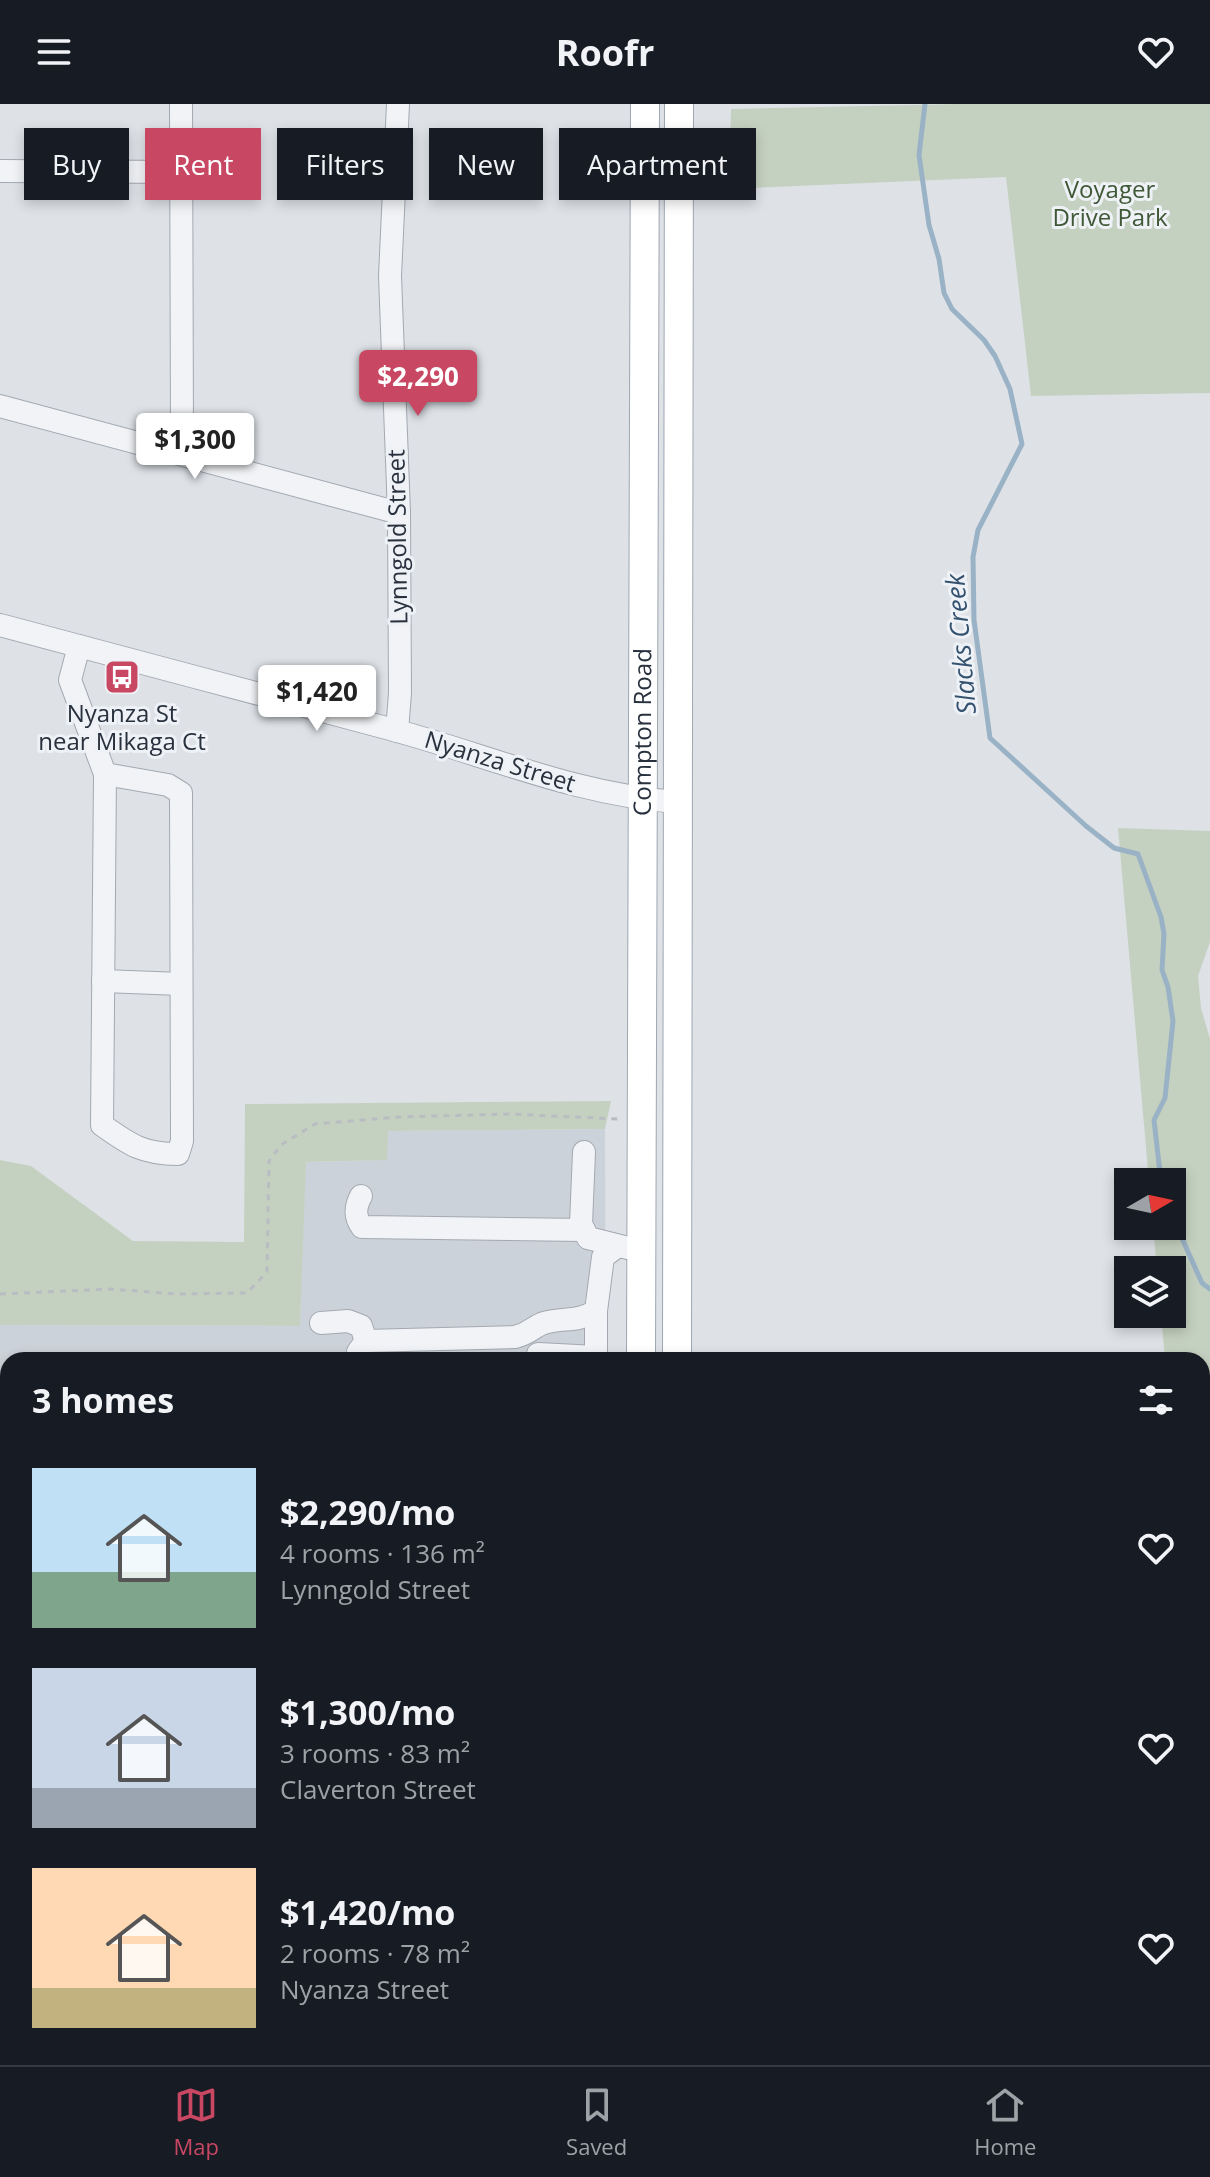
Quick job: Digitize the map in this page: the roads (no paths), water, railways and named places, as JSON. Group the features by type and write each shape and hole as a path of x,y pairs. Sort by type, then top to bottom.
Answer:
{"main road":[{"name":"Compton Road","path":"640,1352 630,1248 642,799 645,104"},
{"name":"Compton Road","path":"677,1352 679,104"}],"street":[{"path":"181,104 181,128"},
{"name":"Lynngold Street","path":"397,731 400,693 399,513 390,276 398,104"},
{"path":"0,171 145,172"},
{"path":"177,452 182,431 182,200"},
{"path":"0,406 399,513"},
{"name":"Nyanza Street","path":"0,625 397,731 572,785 642,799 677,802"},
{"path":"79,646 70,680 105,774 102,1125 153,1154 178,1154 182,1141 181,793 168,785 105,774"},
{"path":"103,981 181,984"},
{"path":"584,1152 581,1224 588,1238 630,1248"},
{"path":"361,1196 356,1206 357,1219 362,1227 584,1230"},
{"path":"597,1352 596,1311 603,1257 630,1248"},
{"path":"321,1323 348,1321 361,1326 362,1350 515,1337 531,1334 542,1323 582,1319 596,1311"}],"waterway":[{"name":"Slacks Creek","path":"925,104 919,155 929,225 939,259 944,293 952,309 984,340 995,356 1010,389 1022,444 978,530 973,557 974,620 990,738 1114,848 1138,854 1161,917 1164,934 1162,970 1173,1021 1165,1098 1154,1120 1159,1168"},
{"name":"Slacks Creek","path":"1183,1240 1202,1283 1210,1289"}],"place":[{"name":"Nyanza St near Mikaga Ct","path":"122,677"}],"park label":[{"name":"Voyager Drive Park","path":"1110,204"}]}
